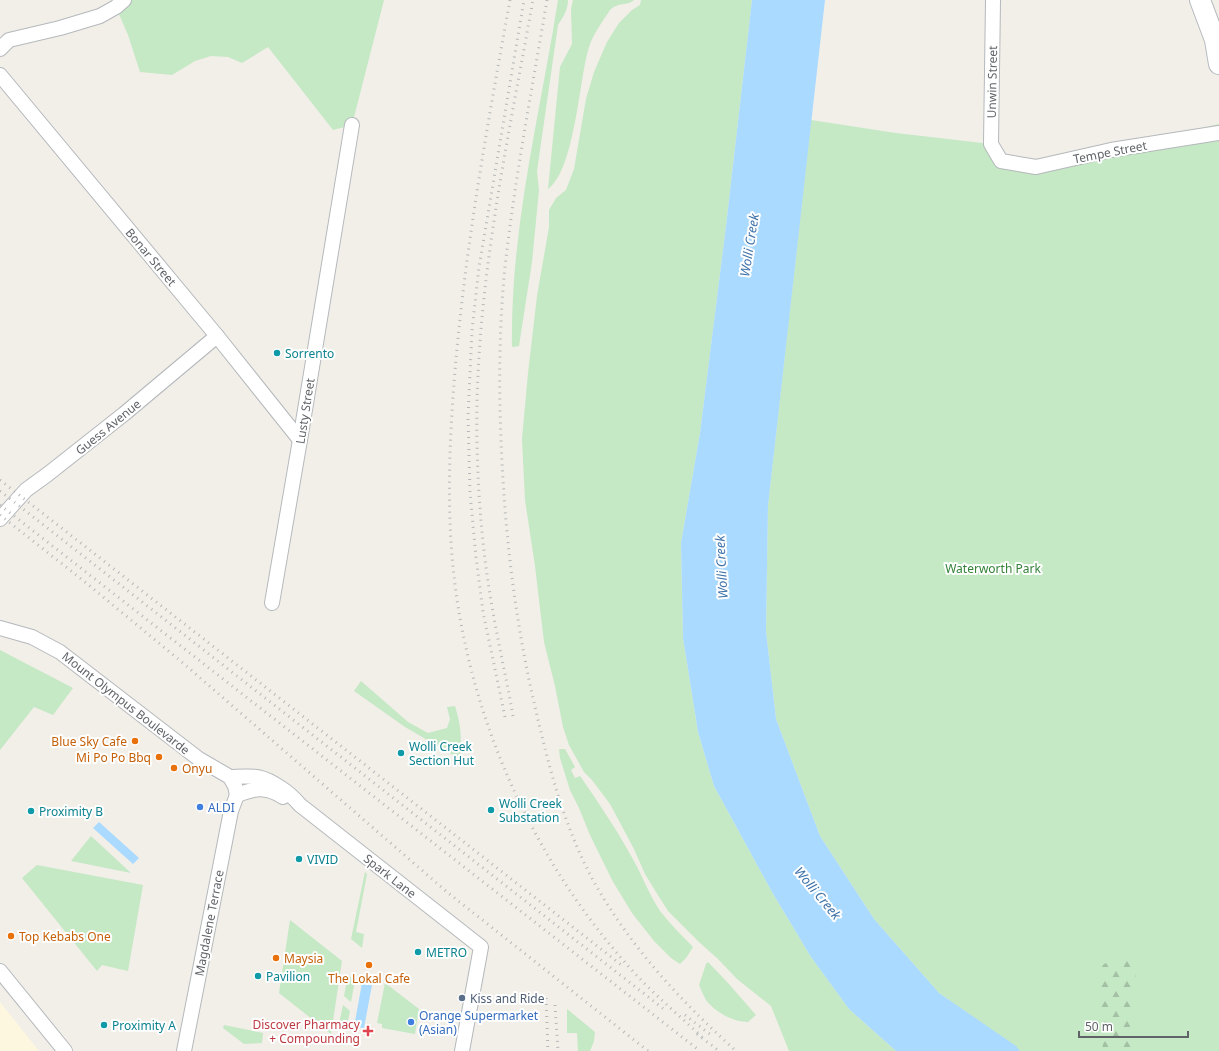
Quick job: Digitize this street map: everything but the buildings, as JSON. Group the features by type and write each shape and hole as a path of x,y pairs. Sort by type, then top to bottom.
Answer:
{"main road":[{"path":"1200,0 1215,40 1219,64"}],"street":[{"path":"0,49 9,40 60,28 100,16 116,7 124,0"},
{"name":"Unwin Street","path":"993,0 992,144 1001,161"},
{"name":"Bonar Street","path":"0,75 217,336 300,440"},
{"name":"Lusty Street","path":"272,603 352,125"},
{"name":"Tempe Street","path":"1001,161 1036,167 1110,150 1219,133"},
{"name":"Guess Avenue","path":"0,519 26,490 124,414 217,336"},
{"name":"Mount Olympus Boulevarde","path":"0,628 32,637 46,643 60,652 199,759 230,777"},
{"path":"230,777 235,786 237,795"},
{"name":"Spark Lane","path":"230,777 261,777 269,780 293,796 300,805 481,947 462,1051"},
{"name":"Spark Lane","path":"237,795 250,790 269,789 292,803 300,805"},
{"name":"Magdalene Terrace","path":"184,1051 231,811 237,795"},
{"path":"0,971 65,1051"}],"shaded area":[{"path":"0,1002 39,1051 0,1051"}],"green space":[{"path":"124,0 384,0 352,125 333,130 268,47 242,63 228,57 211,56 195,61 172,75 140,72 128,35 116,7"},
{"path":"558,0 568,0 568,4 558,25 537,171 539,190 532,262 519,346 512,347 516,259 521,216"},
{"path":"573,0 634,0 614,7 610,10 593,37 585,62 570,144 557,179 548,189 560,67 572,44 571,9"},
{"path":"641,0 752,0 700,433 681,543 683,638 698,732 714,786 772,892 811,957 849,1009 896,1051 789,1051 771,1006 737,979 668,911 645,874 634,849 610,804 584,772 569,745 563,727 544,642 525,500 522,439 528,373 537,296 549,227 549,210 556,198 566,190 574,169 586,99 594,72 607,42 619,23 632,10 640,5"},
{"name":"Waterworth Park","path":"811,120 896,133 991,144 1001,161 1036,167 1219,124 1219,1051 1020,1051 939,993 874,919 820,836 776,719 766,631 768,506"},
{"path":"0,650 73,688 53,715 34,707 0,750"},
{"path":"361,681 408,722 428,733 447,728 450,719 447,707 455,706 459,719 461,745 460,759 405,727 354,691"},
{"path":"559,749 565,749 575,767 571,770 575,778 580,776 612,824 634,861 660,911 693,947 680,964 671,958 654,941 632,913 612,880 570,790 560,758"},
{"path":"91,836 131,873 71,861"},
{"path":"37,865 143,885 128,971 102,965 97,971 22,878"},
{"path":"365,872 367,874 356,932 364,934 362,948 351,939"},
{"path":"290,920 342,961 331,1034 279,993"},
{"path":"1121,957 1130,959 1134,963 1136,973 1133,986 1130,1029 1137,1051 1103,1051 1098,971 1104,964"},
{"path":"708,962 756,1015 748,1022 742,1022 725,1016 706,1000 699,985"},
{"path":"348,975 355,980 351,1002 344,996"},
{"path":"385,983 419,1009 415,1034 382,1028 382,1024 377,1023"},
{"path":"343,1005 350,1011 346,1030 339,1024"},
{"path":"567,1009 595,1032 594,1041 590,1051 578,1051 577,1033 567,1033"},
{"path":"224,1025 263,1033 262,1043 244,1044 223,1028"}],"water":[{"name":"Wolli Creek","path":"752,0 825,0 768,506 766,631 776,719 820,836 874,919 939,993 1016,1046 1020,1051 896,1051 849,1009 811,957 772,892 714,786 698,732 683,638 681,543 700,433"},
{"path":"99,822 139,858 133,864 93,828"},
{"path":"362,983 372,985 364,1028 354,1027"}],"railway":[{"path":"510,0 477,191 458,335 454,383 450,442 450,530 455,589 460,618 468,656 489,730 503,766 536,835 577,901 609,944 644,983 702,1037"},
{"path":"505,717 483,612 476,557 470,493 468,417 472,330 479,267 524,0"},
{"path":"513,716 489,591 484,549 477,442 477,386 481,331 494,220 533,0"},
{"path":"547,0 524,133 502,297 500,357 501,448 512,580 523,651 551,772 566,820 586,867 612,912 644,955 678,995 736,1051"},
{"path":"0,480 624,967"},
{"path":"0,491 665,1010"},
{"path":"0,505 700,1051"},
{"path":"0,515 85,582 183,663 447,892 648,1051"},
{"path":"546,998 548,1051"},
{"path":"555,1005 558,1051"},
{"path":"685,1015 711,1035"},
{"path":"697,1034 719,1051"}],"place":[{"name":"Sorrento","path":"277,353"},
{"name":"Blue Sky Cafe","path":"135,741"},
{"name":"Wolli Creek Section Hut","path":"401,753"},
{"name":"Mi Po Po Bbq","path":"159,757"},
{"name":"Onyu","path":"174,768"},
{"name":"ALDI","path":"200,807"},
{"name":"Wolli Creek Substation","path":"491,810"},
{"name":"Proximity B","path":"31,811"},
{"name":"VIVID","path":"299,859"},
{"name":"Top Kebabs One","path":"11,936"},
{"name":"METRO","path":"418,952"},
{"name":"Maysia","path":"276,958"},
{"name":"The Lokal Cafe","path":"369,965"},
{"name":"Pavilion","path":"258,976"},
{"name":"Kiss and Ride","path":"462,998"},
{"name":"Orange Supermarket (Asian)","path":"411,1022"},
{"name":"Proximity A","path":"104,1025"},
{"name":"Discover Pharmacy + Compounding","path":"368,1031"}]}
